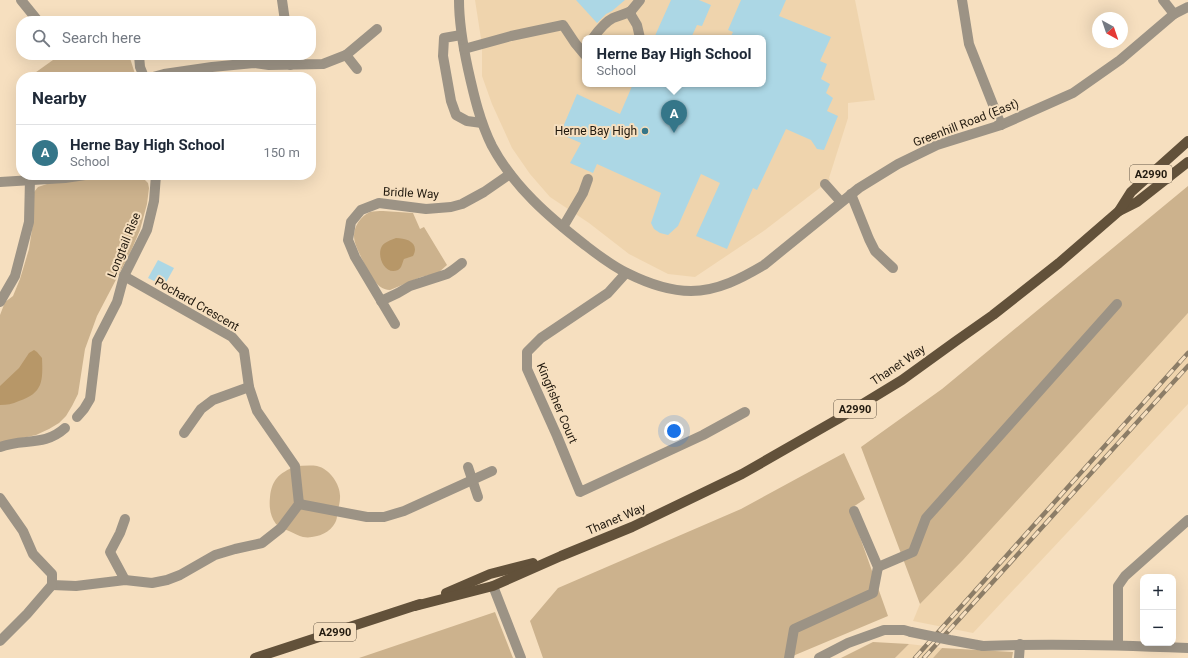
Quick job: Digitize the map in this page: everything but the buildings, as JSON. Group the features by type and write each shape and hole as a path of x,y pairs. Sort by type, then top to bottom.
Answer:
{"main road":[{"name":"Thanet Way","path":"1119,211 1131,192 1188,141"},
{"name":"Thanet Way","path":"255,658 415,606 493,586 632,527 691,500 748,470 851,412 902,380 993,315 1059,263 1119,211 1137,202 1188,162"},
{"name":"Thanet Way","path":"415,606 490,574 561,556"}],"street":[{"path":"21,0 34,16"},
{"path":"282,0 284,16"},
{"name":"Greenhill Road (East)","path":"459,0 461,35 474,100 482,123 493,147 510,174 528,195 563,227 603,259 626,273 651,284 692,291 713,288 736,280 764,265 858,188 898,164 937,145 1001,125 1073,93 1120,60 1174,14 1188,7"},
{"path":"595,35 612,18 622,16 631,11 640,0"},
{"path":"962,0 969,44 1001,125"},
{"path":"1164,0 1174,14"},
{"path":"631,11 631,15 638,25 640,35"},
{"path":"464,49 511,36 563,25 582,49"},
{"path":"176,72 212,66 254,62 269,65 290,60 323,64 346,55 377,29"},
{"path":"461,35 444,38 443,56 451,101 456,115 467,121 482,123"},
{"path":"346,55 357,69"},
{"path":"139,60 142,72"},
{"name":"Bridle Way","path":"395,324 363,272 348,240 351,222 361,210 379,203 426,209 451,207 462,204 475,198 510,174"},
{"path":"563,227 583,193 588,179"},
{"path":"0,182 24,180"},
{"path":"0,302 15,276 29,222 30,180"},
{"name":"Longtail Rise","path":"77,417 90,399 97,341 117,302 124,276 147,230 154,201 156,180"},
{"path":"825,184 841,202"},
{"path":"851,194 875,251 893,268"},
{"path":"381,301 416,283 447,274 462,263"},
{"name":"Kingfisher Court","path":"626,273 608,293 541,338 527,352 527,369 580,492 703,435 745,412"},
{"name":"Pochard Crescent","path":"124,276 232,336 244,351 249,387 257,411 295,466 299,504"},
{"path":"878,568 913,552 926,518 1117,304"},
{"path":"184,433 201,409 213,400 249,387"},
{"path":"0,447 6,444 44,440 58,434 65,428"},
{"path":"468,467 478,497"},
{"path":"52,585 76,586 125,580 152,583 167,580 180,575 215,555 262,543 281,528 299,504 367,517 384,517 404,511 492,471"},
{"path":"0,498 23,531 33,554 52,574 52,585 28,614 0,641"},
{"path":"789,658 794,629 873,593 878,568 854,510"},
{"path":"125,519 120,534 110,552 125,580"},
{"path":"1118,645 1118,586 1125,576 1188,520"},
{"path":"493,586 521,658"},
{"path":"819,658 848,643 884,630 904,630 983,646 1020,644 1118,645 1188,648"},
{"path":"1019,658 1020,644"}],"shaded area":[{"path":"475,0 855,0 875,100 848,103 848,118 829,178 830,180 765,230 695,277 668,274 629,254 589,223 550,197 530,174 512,148 492,104 482,76 482,45"},
{"path":"53,60 131,60 134,72 36,72"},
{"path":"47,180 145,180 148,183 149,188 147,204 140,230 131,251 97,316 85,349 78,394 72,406 66,416 59,423 49,429 36,435 0,443 0,315 5,302 13,296 29,249 33,223 34,192 38,187 47,184"},
{"path":"1188,186 1188,313 962,561 920,604 861,447 942,389"},
{"path":"383,211 413,213 420,229 424,227 447,265 438,273 421,277 390,290 380,287 372,278 356,246 354,232 364,216 370,212"},
{"path":"396,238 411,242 414,245 415,251 413,256 404,259 398,270 393,271 386,268 383,264 380,250 385,243"},
{"path":"1188,313 1188,404 973,633 913,621 920,604"},
{"path":"34,350 42,358 41,380 37,390 27,398 12,404 0,405 0,386 19,368 29,353"},
{"path":"844,453 865,499 850,509 888,616 788,658 543,658 530,621 558,588 741,509"},
{"path":"295,466 317,466 326,470 334,478 339,488 340,500 336,521 330,530 317,536 301,537 282,528 276,524 272,518 270,511 270,497 272,486 277,478"},
{"path":"495,612 513,658 359,658"},
{"path":"873,642 909,644 895,658 841,658"},
{"path":"909,644 942,648 933,658 895,658"},
{"path":"942,648 1013,652 1012,658 933,658"}],"railway":[{"path":"915,658 1188,353"},
{"path":"924,658 1188,366"}],"place":[{"name":"Herne Bay High","path":"645,131"},
{"name":"Herne Bay High School","path":"674,133"}]}
